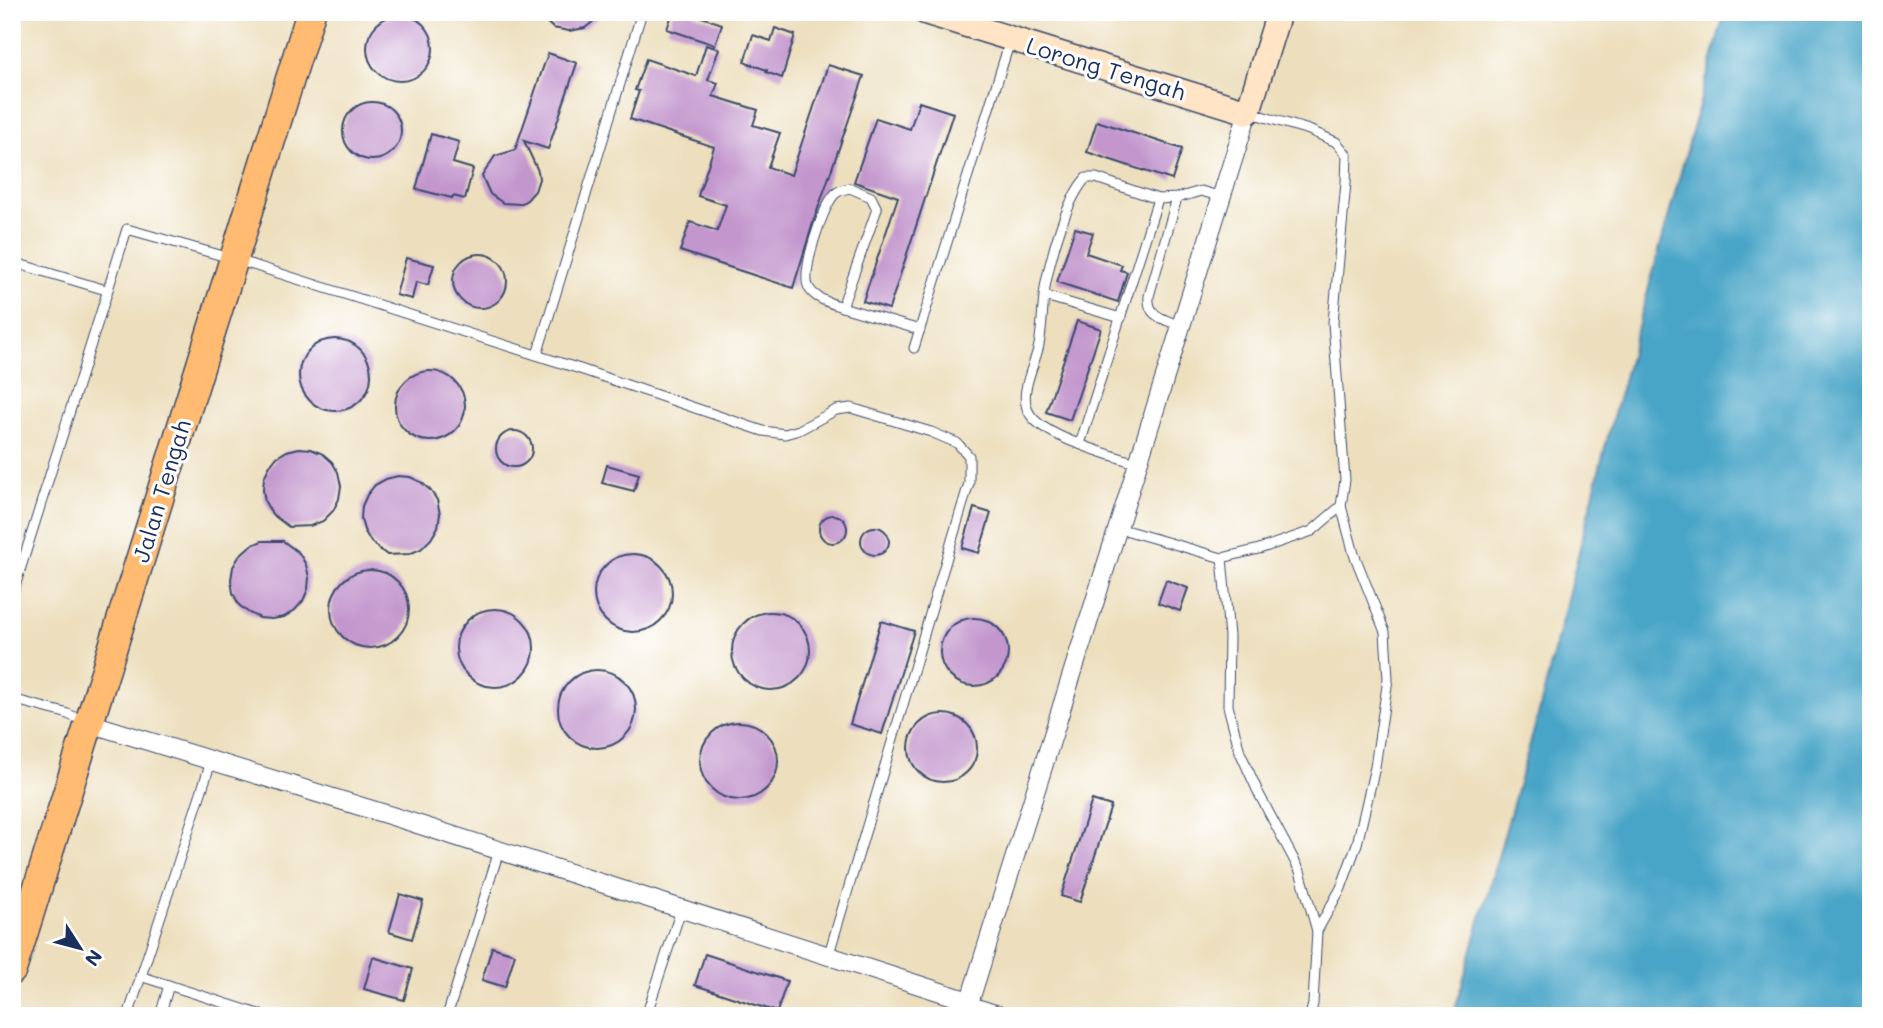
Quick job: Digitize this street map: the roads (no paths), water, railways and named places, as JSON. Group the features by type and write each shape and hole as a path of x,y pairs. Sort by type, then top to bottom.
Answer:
{"main road":[{"name":"Jalan Tengah","path":"12,970 312,12"}],"street":[{"name":"Lorong Tengah","path":"925,12 1248,112"},
{"path":"89,723 392,816 828,957 967,1008 1222,197 1273,16"}],"lane":[{"path":"537,355 642,12"},
{"path":"914,348 1011,39"},
{"path":"1248,112 1309,130 1336,142 1347,155 1333,323 1345,480 1341,506 1354,554 1385,632 1388,679 1376,767 1357,844 1341,888 1317,931"},
{"path":"1138,464 1080,443 1042,425 1032,417 1026,405 1026,389 1042,330 1046,283 1070,202 1086,178 1105,180 1158,199 1177,198 1201,191 1222,197"},
{"path":"842,307 877,209 872,197 850,188 841,190 829,202 812,247 806,276 809,290 814,295 842,307 920,330"},
{"path":"1177,198 1148,306 1152,312 1181,326"},
{"path":"1080,443 1158,199"},
{"path":"12,596 127,229 234,259 537,355 763,431 785,434 799,430 836,410 851,408 932,432 957,443 969,456 969,483 828,957"},
{"path":"12,262 106,290"},
{"path":"1045,296 1121,318"},
{"path":"1118,528 1222,558 1259,550 1312,531 1341,506"},
{"path":"1222,558 1229,636 1228,706 1240,751 1259,794 1300,871 1317,931 1314,1004 1310,1016"},
{"path":"12,699 65,713 89,723"},
{"path":"128,1016 211,762"},
{"path":"447,1016 499,851"},
{"path":"646,1016 681,910"},
{"path":"140,975 265,1016"},
{"path":"160,1016 169,985"},
{"path":"967,1008 1016,1016"}],"water":[{"path":"1725,12 1871,12 1871,1016 1453,1016 1539,712 1606,443"}]}
